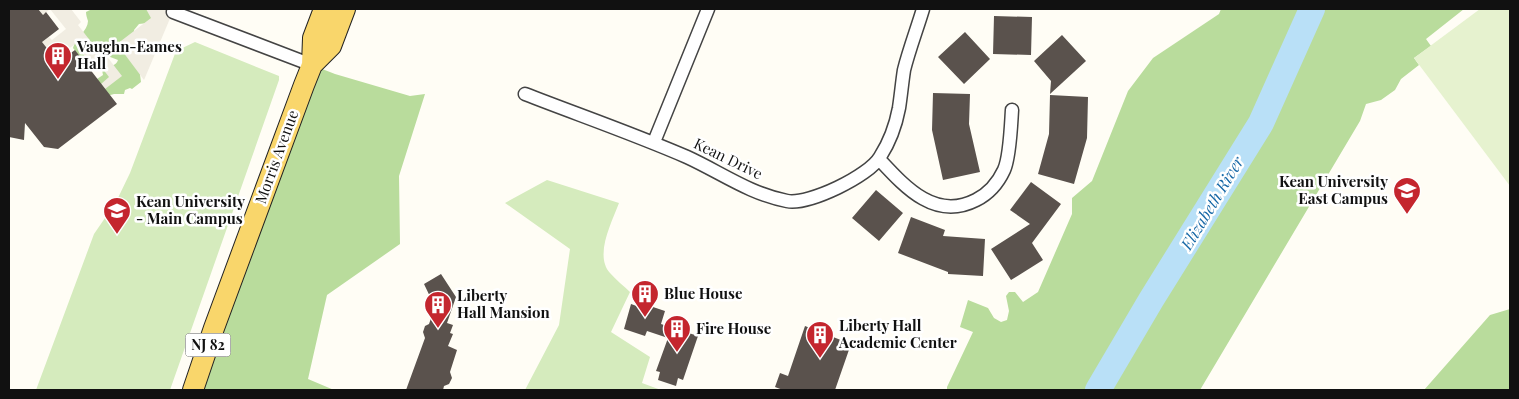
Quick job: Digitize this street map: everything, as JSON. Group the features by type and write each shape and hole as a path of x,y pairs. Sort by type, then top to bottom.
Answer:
{"main road":[{"name":"Morris Avenue","path":"193,390 312,65 313,38 324,9"},
{"name":"Morris Avenue","path":"312,65 331,46 345,9"}],"street":[{"path":"654,142 708,9"},
{"name":"Kean Drive","path":"525,94 654,142 690,158 747,188 789,201 811,197 839,188 855,179 879,159 888,140 898,110 904,71 922,9"},
{"path":"173,12 312,65"},
{"path":"879,159 910,189 923,199 938,206 960,206 972,202 982,197 992,188 1005,169 1012,110"}],"green space":[{"path":"97,9 154,9 156,22 139,24 134,30 141,82 132,89 125,90 124,94 107,96 97,79 103,75 102,70 105,66 115,65 118,60 105,55 82,59 73,48 87,25 86,12"},
{"path":"1221,9 1464,9 1426,39 1431,46 1414,58 1419,65 1401,79 1395,90 1381,100 1366,104 1360,121 1200,390 947,390 973,332 960,327 968,300 988,308 994,318 1001,322 1007,320 1009,311 1006,296 1009,292 1015,292 1023,302 1038,292 1072,214 1072,198 1092,181 1128,91 1153,58 1219,14"},
{"path":"1480,9 1510,9 1510,186 1414,58"},
{"path":"195,42 279,76 279,80 170,390 36,390 94,234 116,202 130,173 176,51"},
{"path":"312,65 335,74 410,96 425,94 399,176 400,244 327,295 308,379 334,390 193,390"},
{"path":"547,180 619,203 606,238 604,257 610,273 630,292 611,332 650,357 642,383 661,390 525,390 559,325 570,249 505,203"},
{"path":"1510,309 1510,390 1424,390 1490,315"}],"shaded area":[{"path":"38,9 50,9 43,15"},
{"path":"50,9 71,9 81,22 78,25 102,56 105,54 122,76 105,89 101,84 109,77 99,64 94,68 75,44 62,54 64,58 58,63 42,42 49,37 52,40 66,29"},
{"path":"146,9 174,9 144,80 117,44 151,18"}],"building":[{"name":"Vaughn-Eames Hall","path":"9,9 38,9 43,15 46,12 59,29 42,42 58,62 75,50 117,104 58,149 44,147 25,123 24,140 9,137"},
{"path":"994,16 1032,17 1031,55 993,54"},
{"path":"965,32 990,59 964,84 938,57"},
{"path":"1062,35 1086,61 1050,94 1051,81 1034,61"},
{"path":"933,93 970,94 969,124 980,172 943,180 932,130"},
{"path":"1050,95 1088,97 1087,138 1074,184 1038,174 1049,134"},
{"path":"1031,182 1061,204 1032,243 1043,260 1011,280 991,249 1030,224 1010,210"},
{"path":"876,190 903,213 879,241 852,218"},
{"path":"911,217 945,230 943,236 985,239 983,276 948,274 948,272 898,253"},
{"name":"Liberty Hall Mansion","path":"441,274 456,297 447,323 453,325 450,333 453,334 448,346 457,350 450,372 452,378 449,384 444,386 443,390 406,390 425,338 423,332 425,326 429,324 435,307 424,284"},
{"path":"631,304 648,310 650,306 665,311 661,324 698,336 683,380 678,378 676,386 658,380 660,372 656,371 668,338 647,331 645,336 624,329"},
{"name":"Liberty Hall Academic Center","path":"805,326 851,344 835,390 783,390 775,387 780,373 788,376"}],"waterway":[{"name":"Elizabeth River","path":"1098,390 1151,300 1261,123 1312,9"}],"place":[{"name":"Vaughn-Eames Hall","path":"58,80"},
{"name":"Kean University East Campus","path":"1407,215"},
{"name":"Kean University - Main Campus","path":"117,235"},
{"name":"Blue House","path":"645,318"},
{"name":"Liberty Hall Mansion","path":"438,329"},
{"name":"Fire House","path":"677,353"},
{"name":"Liberty Hall Academic Center","path":"820,359"}]}
